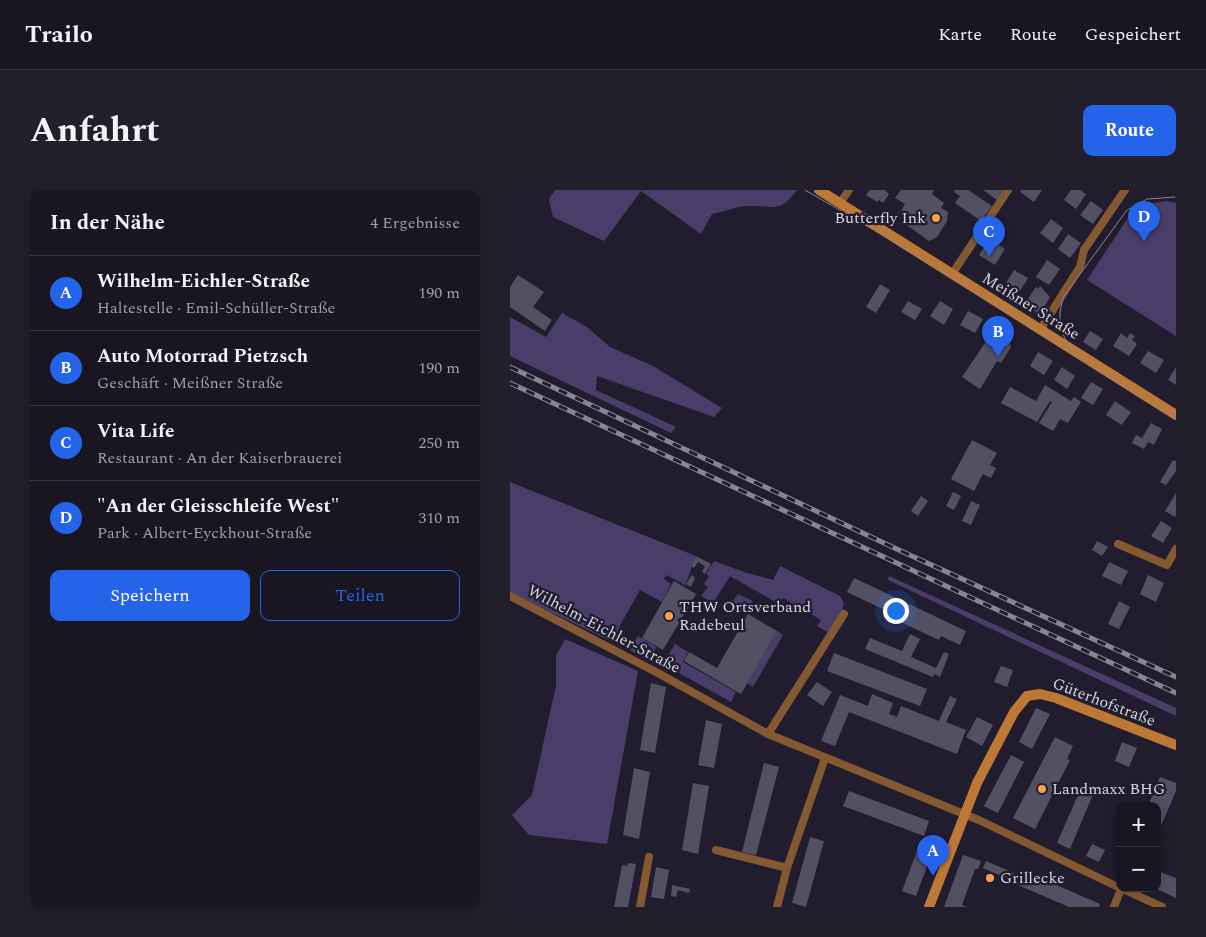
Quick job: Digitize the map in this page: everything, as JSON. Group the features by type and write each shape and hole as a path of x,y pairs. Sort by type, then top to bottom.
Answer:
{"main road":[{"name":"Meißner Straße","path":"819,190 1176,415"},
{"name":"Güterhofstraße","path":"964,814 977,783 1022,700 1027,696 1040,694 1056,698 1176,746"},
{"path":"929,907 964,814"}],"street":[{"path":"840,203 849,190"},
{"path":"952,274 1008,190"},
{"path":"1040,330 1080,267 1084,250 1125,190"},
{"path":"1118,544 1167,565 1176,548"},
{"name":"Wilhelm-Eichler-Straße","path":"510,596 768,734 964,814 1116,886"},
{"path":"768,734 844,614"},
{"path":"777,907 787,868 825,758"},
{"path":"716,850 787,868"},
{"path":"640,907 649,857"},
{"path":"1114,907 1119,892"},
{"name":"Wilhelm-Eichler-Straße","path":"1129,892 1162,907"}],"shaded area":[{"path":"555,190 797,190 786,202 776,207 746,206 712,214 701,234 641,191 604,241 553,217 549,199"},
{"path":"1167,201 1176,203 1176,336 1087,280 1131,213 1148,204"},
{"path":"562,313 587,327 610,347 653,366 722,408 714,417 597,376 596,390 676,427 671,433 510,356 510,317 546,337"},
{"path":"510,482 696,556 685,585 666,575 664,579 671,584 662,602 640,590 619,627 625,632 617,644 510,593"},
{"path":"714,561 773,580 780,566 840,596 844,603 842,612 829,633 817,626 821,620 783,598 779,604 730,576 713,603 701,596 708,587 704,584 709,576 706,574"},
{"path":"889,576 1176,708 1176,716 888,580"},
{"path":"738,594 753,601 746,613 731,604"},
{"path":"777,631 783,635 753,687 747,683"},
{"path":"638,636 656,647 653,653 658,656 652,662 629,650"},
{"path":"565,639 638,671 607,844 529,835 512,815 532,795 556,685 556,656"},
{"path":"675,644 688,652 683,662 736,692 731,702 663,664"}],"building":[{"path":"870,190 885,190 889,194 883,203 879,200 877,202 866,195"},
{"path":"901,190 934,190 932,194 944,203 941,208 948,212 947,221 937,237 929,241 904,223 909,216 901,211 905,204 895,198"},
{"path":"955,190 968,190 992,206 981,221 955,203 960,196 954,192"},
{"path":"983,190 1003,190 997,200"},
{"path":"1021,190 1042,190 1034,202 1020,192"},
{"path":"1071,190 1080,190 1086,194 1076,209 1064,200"},
{"path":"1091,201 1103,210 1093,224 1080,215"},
{"path":"1051,219 1063,228 1053,243 1040,233"},
{"path":"1068,234 1081,243 1070,258 1058,249"},
{"path":"989,239 1005,249 995,265 979,255"},
{"path":"1047,260 1060,269 1049,285 1036,277"},
{"path":"1014,270 1028,278 1020,291 1006,283"},
{"path":"518,275 544,292 533,307 552,320 545,331 510,307 510,287"},
{"path":"880,284 890,290 876,313 866,307"},
{"path":"1040,286 1050,297 1041,313 1037,313 1025,303 1036,287 1038,289"},
{"path":"908,301 922,309 915,320 901,312"},
{"path":"940,301 953,309 944,325 930,316"},
{"path":"968,311 983,319 975,333 960,325"},
{"path":"993,331 1009,341 1011,347 1001,363 997,361 980,389 962,377"},
{"path":"1090,331 1103,339 1096,350 1083,342"},
{"path":"1121,333 1127,338 1130,333 1135,336 1132,340 1137,344 1129,356 1113,346"},
{"path":"1148,351 1164,360 1156,373 1140,363"},
{"path":"1038,352 1053,361 1044,375 1030,366"},
{"path":"1062,367 1075,376 1067,389 1054,380"},
{"path":"1176,367 1176,385 1168,380"},
{"path":"1091,382 1103,389 1093,405 1081,398"},
{"path":"1045,385 1071,401 1074,397 1081,402 1068,423 1060,419 1053,431 1039,423 1052,402 1050,401 1037,422 1001,403 1010,387 1036,401"},
{"path":"1115,401 1131,412 1122,425 1106,415"},
{"path":"1151,423 1162,429 1154,445 1148,442 1144,449 1132,443 1136,435 1142,438"},
{"path":"972,440 997,453 990,465 996,468 991,478 983,474 974,491 951,479"},
{"path":"1173,460 1176,461 1176,471 1166,485 1160,482"},
{"path":"953,492 961,496 954,510 946,506"},
{"path":"1176,493 1176,515 1175,517 1165,511"},
{"path":"921,496 928,501 918,516 911,511"},
{"path":"971,501 980,505 971,525 962,521"},
{"path":"1161,521 1172,528 1163,543 1151,536"},
{"path":"1097,541 1108,547 1102,556 1092,550"},
{"path":"696,556 711,564 705,574 702,572 705,566 698,562 694,568 691,566"},
{"path":"1109,562 1128,571 1121,585 1102,576"},
{"path":"692,575 695,578 691,587 686,584"},
{"path":"1148,575 1164,583 1156,602 1140,594"},
{"path":"854,578 966,631 960,645 941,636 939,640 890,617 891,613 847,592"},
{"name":"THW Ortsverband Radebeul","path":"674,581 696,594 663,650 642,638"},
{"path":"1119,601 1130,607 1119,629 1108,624"},
{"path":"748,614 777,631 741,694 684,661 689,652 717,668"},
{"path":"910,634 920,639 911,657 936,668 944,652 949,654 940,677 934,674 933,677 865,649 870,638 902,651"},
{"path":"834,653 927,689 920,706 827,671"},
{"path":"1001,666 1013,670 1007,687 994,682"},
{"path":"817,682 832,692 823,706 807,695"},
{"path":"651,683 666,687 655,753 640,750"},
{"path":"872,694 893,703 889,714 897,717 901,706 939,721 950,696 957,699 946,722 966,730 957,754 849,712 835,746 821,741 840,695 868,706"},
{"path":"1096,698 1107,703 1105,708 1093,703"},
{"path":"1036,708 1050,714 1032,749 1019,742"},
{"path":"977,717 993,725 982,746 966,737"},
{"path":"706,720 722,724 714,768 698,765"},
{"name":"Landmaxx BHG","path":"1055,737 1073,746 1067,759 1070,760 1035,829 1013,818"},
{"path":"1122,742 1137,748 1129,767 1115,761"},
{"path":"1011,755 1024,762 998,813 984,806"},
{"path":"764,763 779,767 756,855 742,852"},
{"path":"634,768 650,772 639,839 623,835"},
{"path":"1160,777 1176,783 1176,791 1161,826 1161,802 1150,802"},
{"path":"693,783 709,786 698,854 682,850"},
{"path":"1082,786 1094,792 1070,849 1057,843"},
{"path":"849,791 929,821 924,836 843,806"},
{"path":"810,837 824,841 806,907 792,903"},
{"path":"920,843 934,848 916,896 902,891"},
{"path":"1092,844 1105,850 1099,862 1086,856"},
{"path":"963,855 981,861 978,869 975,869 962,905 967,907 944,907"},
{"path":"986,861 1014,873 1011,880 983,868"},
{"path":"628,863 636,864 628,907 614,907 622,865 627,866"},
{"path":"656,867 669,870 664,899 651,897"},
{"path":"1024,871 1100,904 1099,907 1069,907 1018,885"},
{"path":"1161,872 1176,878 1176,898 1161,891"},
{"path":"672,885 690,889 689,893 678,890 676,897 671,896"}],"tram line":[{"path":"805,190 914,253 1176,418"},
{"path":"1073,350 1064,337 1060,324 1060,310 1064,296 1127,210 1147,199 1176,197"}],"railway":[{"path":"510,367 901,551 1176,677"},
{"path":"510,383 1176,693"}],"place":[{"name":"Butterfly Ink","path":"936,218"},
{"name":"\"An der Gleisschleife West\"","path":"1144,242"},
{"name":"Vita Life","path":"989,257"},
{"name":"Auto Motorrad Pietzsch","path":"998,357"},
{"name":"THW Ortsverband Radebeul","path":"669,616"},
{"name":"Landmaxx BHG","path":"1042,789"},
{"name":"Wilhelm-Eichler-Straße","path":"933,876"},
{"name":"Grillecke","path":"990,878"}]}
